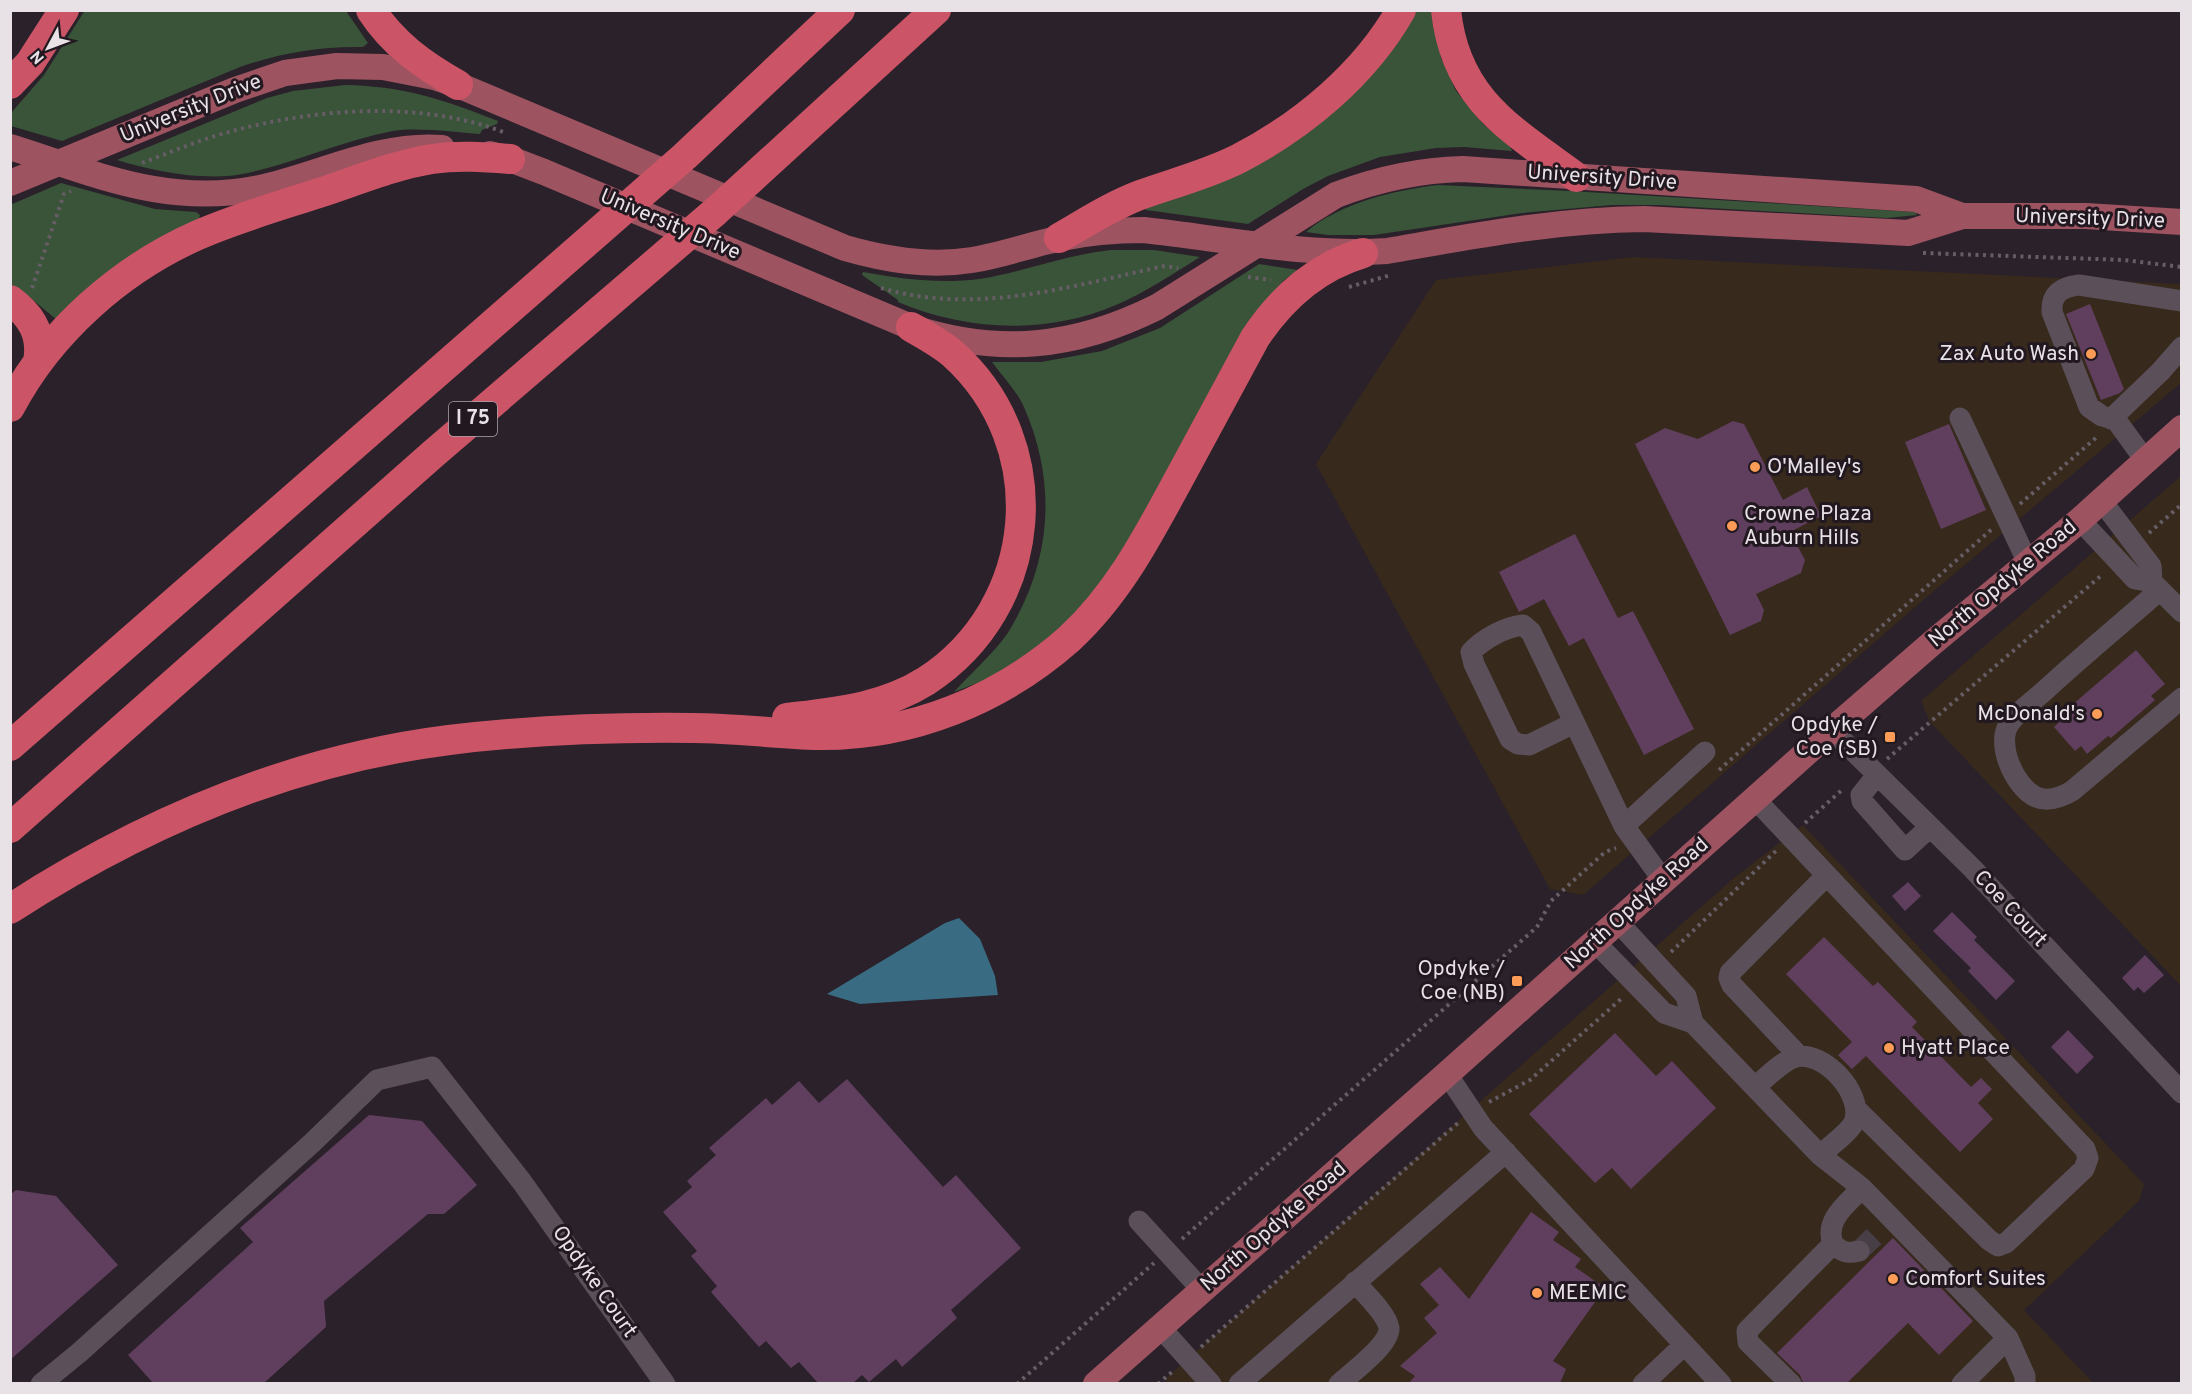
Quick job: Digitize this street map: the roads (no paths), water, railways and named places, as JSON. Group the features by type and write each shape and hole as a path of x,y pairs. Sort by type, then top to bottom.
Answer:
{"highway":[{"path":"10,84 30,63 64,10"},
{"path":"371,10 392,38 407,52 458,85"},
{"name":"I 75","path":"10,746 685,156 840,10"},
{"name":"I 75","path":"10,828 433,454 716,211 936,10"},
{"path":"1059,238 1138,196 1215,170 1284,132 1305,117 1364,62 1401,10"},
{"path":"1446,10 1449,32 1461,70 1485,105 1502,123 1576,177"},
{"path":"10,407 38,362 72,324 111,288 152,258 221,225 410,164 460,157 508,146"},
{"path":"10,909 68,873 159,824 255,786 343,760 404,747 491,735 544,731 694,728 821,735 866,732 916,723 962,707 1008,683 1041,661 1085,623 1134,562 1255,338 1267,320 1290,294 1323,269 1342,259 1363,253"},
{"path":"19,298 37,330 40,352 38,362"},
{"path":"694,728 844,712 888,700 927,680 960,653 976,635 1001,594 1011,572 1021,526 1020,479 1008,433 998,412 969,371 952,353 911,327"}],"main road":[{"name":"University Drive","path":"10,183 235,90 285,73 337,66 383,68 434,77 458,85 845,248 879,257 912,262 944,263 996,256 1089,232 1144,230 1317,251 1363,253 1387,251 1536,225 1597,220 1644,219 1908,233 1962,216 2086,216 2181,222"},
{"name":"University Drive","path":"10,147 104,178 158,191 205,195 258,189 358,159 409,148 460,149 508,146 544,172 911,327 974,342 1013,345 1076,338 1106,330 1157,307 1336,195 1360,185 1398,175 1437,169 1916,199 1962,216"},
{"name":"North Opdyke Road","path":"1096,1383 1448,1074 1832,730 2080,520 2181,428"}],"street":[{"path":"2145,460 2114,419 2095,412 2086,400 2052,312 2052,302 2056,295 2069,286 2079,285 2181,301"},
{"path":"2114,419 2181,347"},
{"path":"1960,418 2028,563"},
{"path":"2101,500 2151,566 2156,586"},
{"path":"2080,520 2135,579 2156,586 2181,612"},
{"path":"2156,586 2010,723 2004,736 2004,753 2022,785 2034,796 2048,800 2059,799 2072,791 2181,698"},
{"path":"1575,723 1529,745 1518,744 1510,739 1474,664 1471,652 1478,645 1513,626 1523,625 1531,632 1630,834 1663,880"},
{"name":"Coe Court","path":"1832,730 1980,876 2181,1093"},
{"path":"1630,834 1705,752"},
{"path":"1875,773 1861,795 1862,801 1905,850 1930,827"},
{"path":"1755,800 2085,1149 2088,1158 2084,1169 2006,1243 1998,1246 1989,1240 1856,1109"},
{"path":"1799,1056 1729,978 1730,973 1827,875"},
{"path":"1617,921 1686,996 1693,1023"},
{"path":"1594,941 1664,1013 1693,1023 1820,1155 1862,1188 1887,1225 2008,1338 2025,1376 2025,1383"},
{"path":"1755,1087 1791,1058 1799,1056 1816,1058 1825,1063 1852,1093 1856,1109 1855,1120 1851,1127 1820,1155"},
{"name":"Opdyke Court","path":"41,1383 80,1352 312,1143 377,1080 432,1067 522,1182 665,1383"},
{"path":"1448,1074 1484,1128 1721,1383"},
{"path":"1239,1383 1506,1152"},
{"path":"1859,1251 1842,1252 1833,1244 1829,1234 1835,1218 1862,1188"},
{"path":"1139,1221 1202,1290"},
{"path":"1791,1383 1748,1342 1747,1331 1833,1244"},
{"path":"1339,1383 1378,1349 1386,1340 1389,1328 1382,1314 1355,1282"},
{"path":"1160,1327 1210,1383"},
{"path":"1962,1383 2008,1338"},
{"path":"1643,1383 1684,1345"}],"water":[{"path":"959,918 980,939 995,976 998,995 860,1004 827,994 945,923"}],"tunnel":[{"path":"1859,1251 1881,1230"}],"place":[{"name":"Zax Auto Wash","path":"2091,354"},
{"name":"O'Malley's","path":"1755,467"},
{"name":"Crowne Plaza Auburn Hills","path":"1732,526"},
{"name":"McDonald's","path":"2097,714"},
{"name":"Opdyke / Coe (SB)","path":"1890,737"},
{"name":"Opdyke / Coe (NB)","path":"1517,981"},
{"name":"Hyatt Place","path":"1889,1048"},
{"name":"Comfort Suites","path":"1893,1279"},
{"name":"MEEMIC","path":"1537,1293"}]}
